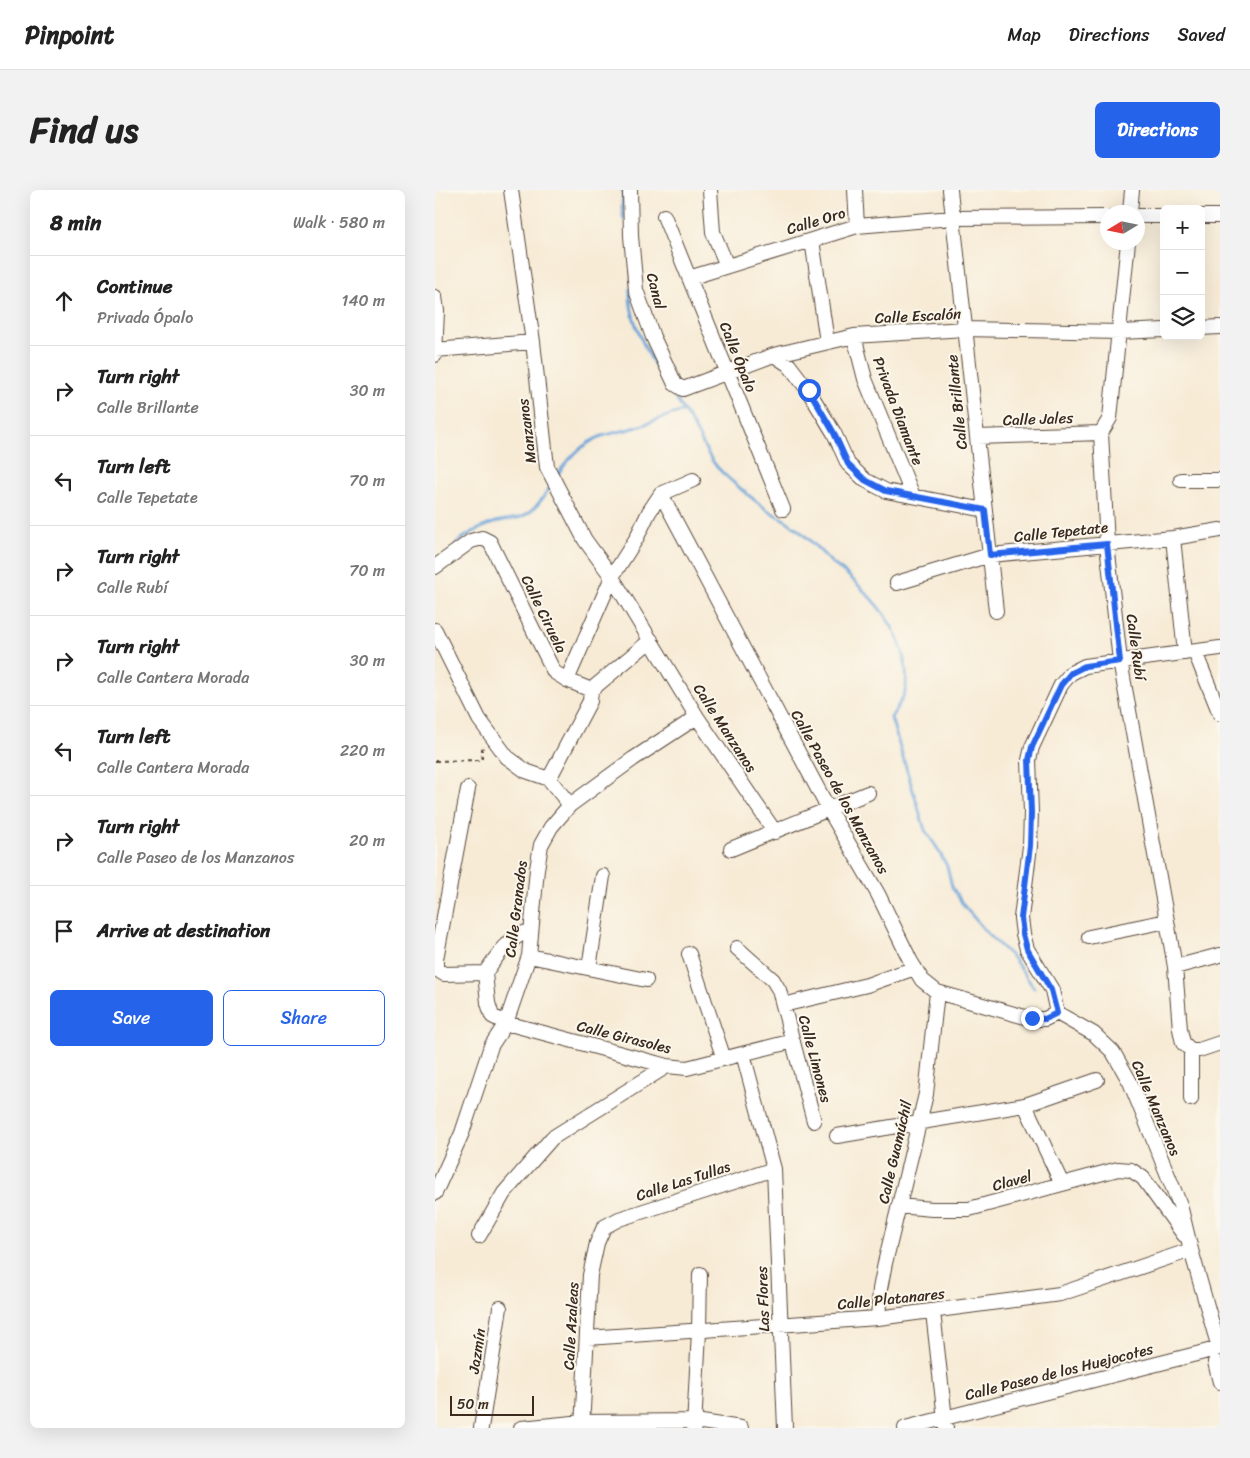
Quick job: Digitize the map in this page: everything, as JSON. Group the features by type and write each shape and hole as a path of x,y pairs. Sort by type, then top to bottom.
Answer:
{"street":[{"name":"Manzanos","path":"511,190 533,342 547,467 585,540 612,577 651,640"},
{"name":"Canal","path":"630,190 631,236 636,290 653,337 675,384 683,389"},
{"path":"709,190 713,232 727,266"},
{"path":"855,190 857,226"},
{"name":"Calle Brillante","path":"950,190 996,611"},
{"path":"1132,205 1133,190"},
{"name":"Calle Ópalo","path":"663,216 783,509"},
{"path":"1145,216 1160,216"},
{"path":"1205,216 1220,216"},
{"name":"Calle Oro","path":"689,278 857,226 952,218 1100,217"},
{"path":"812,240 827,342"},
{"name":"Calle Rubí","path":"1127,250 1111,418 1101,433 1107,544 1120,661 1175,967 1180,1029 1183,1043 1191,1050"},
{"path":"435,297 437,311 435,355"},
{"path":"1205,328 1220,327"},
{"name":"Calle Escalón","path":"683,389 774,355 854,336 965,329 1120,332 1160,330"},
{"name":"Privada Diamante","path":"854,336 865,379 913,496"},
{"path":"435,350 533,342"},
{"path":"774,355 789,365 809,390 834,433 848,464 865,480 886,491 985,510"},
{"name":"Calle Jales","path":"977,438 1101,433"},
{"path":"567,680 612,577 661,494 693,480"},
{"path":"1181,480 1220,480"},
{"name":"Calle Paseo de los Manzanos","path":"661,494 829,810 878,894 922,980 937,992 1032,1018 1045,1019 1057,1013"},
{"name":"Calle Tepetate","path":"897,583 990,555 1173,538 1220,530"},
{"name":"Calle Ciruela","path":"435,567 471,541 482,538 490,542 554,672 567,680 591,690"},
{"path":"1173,538 1190,653 1220,714"},
{"path":"435,630 479,719 507,757 526,771 549,779 570,804"},
{"path":"549,779 590,701 591,690 651,640"},
{"name":"Calle Manzanos","path":"651,640 697,717 775,832"},
{"path":"1057,1013 1051,990 1027,949 1021,918 1030,846 1029,760 1032,747 1061,685 1071,673 1085,666 1220,648"},
{"name":"Calle Granados","path":"435,1193 462,1133 491,1046 506,1023 529,956 541,845 551,828 570,804 633,759 697,717"},
{"path":"468,789 436,959 436,968 444,974 485,973"},
{"path":"731,849 868,793"},
{"path":"589,968 603,876"},
{"path":"1089,937 1167,921"},
{"path":"506,1023 492,1016 488,1003 485,973 515,937 521,932 531,931"},
{"name":"Calle Limones","path":"737,948 773,980 779,990 815,1121"},
{"path":"689,954 724,1059"},
{"path":"529,956 646,980"},
{"path":"1175,967 1220,956"},
{"path":"783,1005 867,985 915,968"},
{"name":"Calle Guamúchil","path":"878,1318 880,1289 926,1094 937,992"},
{"name":"Calle Manzanos","path":"1057,1013 1094,1034 1113,1052 1130,1082 1180,1205 1220,1348"},
{"name":"Calle Girasoles","path":"506,1023 667,1066 687,1068 793,1041"},
{"path":"1191,1099 1191,1050 1199,1050 1220,1043"},
{"name":"Las Flores","path":"743,1054 774,1169 785,1428"},
{"path":"479,1236 504,1193 552,1138 667,1066"},
{"path":"837,1136 1025,1105 1097,1080"},
{"path":"1025,1105 1062,1184"},
{"name":"Calle Las Tullas","path":"604,1227 619,1219 774,1169"},
{"name":"Clavel","path":"899,1206 969,1208 1118,1169 1131,1170"},
{"name":"Calle Manzanos","path":"1131,1170 1143,1178 1190,1246"},
{"name":"Calle Azaleas","path":"583,1425 590,1275 597,1243 604,1227"},
{"name":"Calle Platanares","path":"587,1338 878,1318 1060,1294 1190,1246"},
{"path":"695,1424 700,1274"},
{"name":"Jazmín","path":"481,1428 500,1308"},
{"path":"933,1312 945,1423"},
{"name":"Calle Paseo de los Huejocotes","path":"905,1428 945,1423 1220,1348"},
{"path":"1215,1362 1220,1382"},
{"path":"521,1428 583,1425 695,1424 741,1428"}],"path":[{"path":"435,761 482,760 482,749 493,737"}],"waterway":[{"path":"623,190 622,208 624,220"},
{"path":"630,289 631,306 643,342 717,467 757,502 802,533 860,587 885,616 891,626 902,649 907,680 904,695 891,718 925,830 947,866 952,887 964,906 988,934 1014,959 1034,988"},
{"path":"556,477 576,453 595,439 684,411"},
{"path":"455,545 469,534 485,526 526,515 539,503 551,485"}],"route":[{"path":"809,390 834,433 848,464 865,480 886,491 985,510 990,555 1107,544 1120,661 1085,666 1071,673 1061,685 1032,747 1029,760 1030,846 1021,918 1027,949 1051,990 1057,1013 1045,1019 1032,1018"}]}
